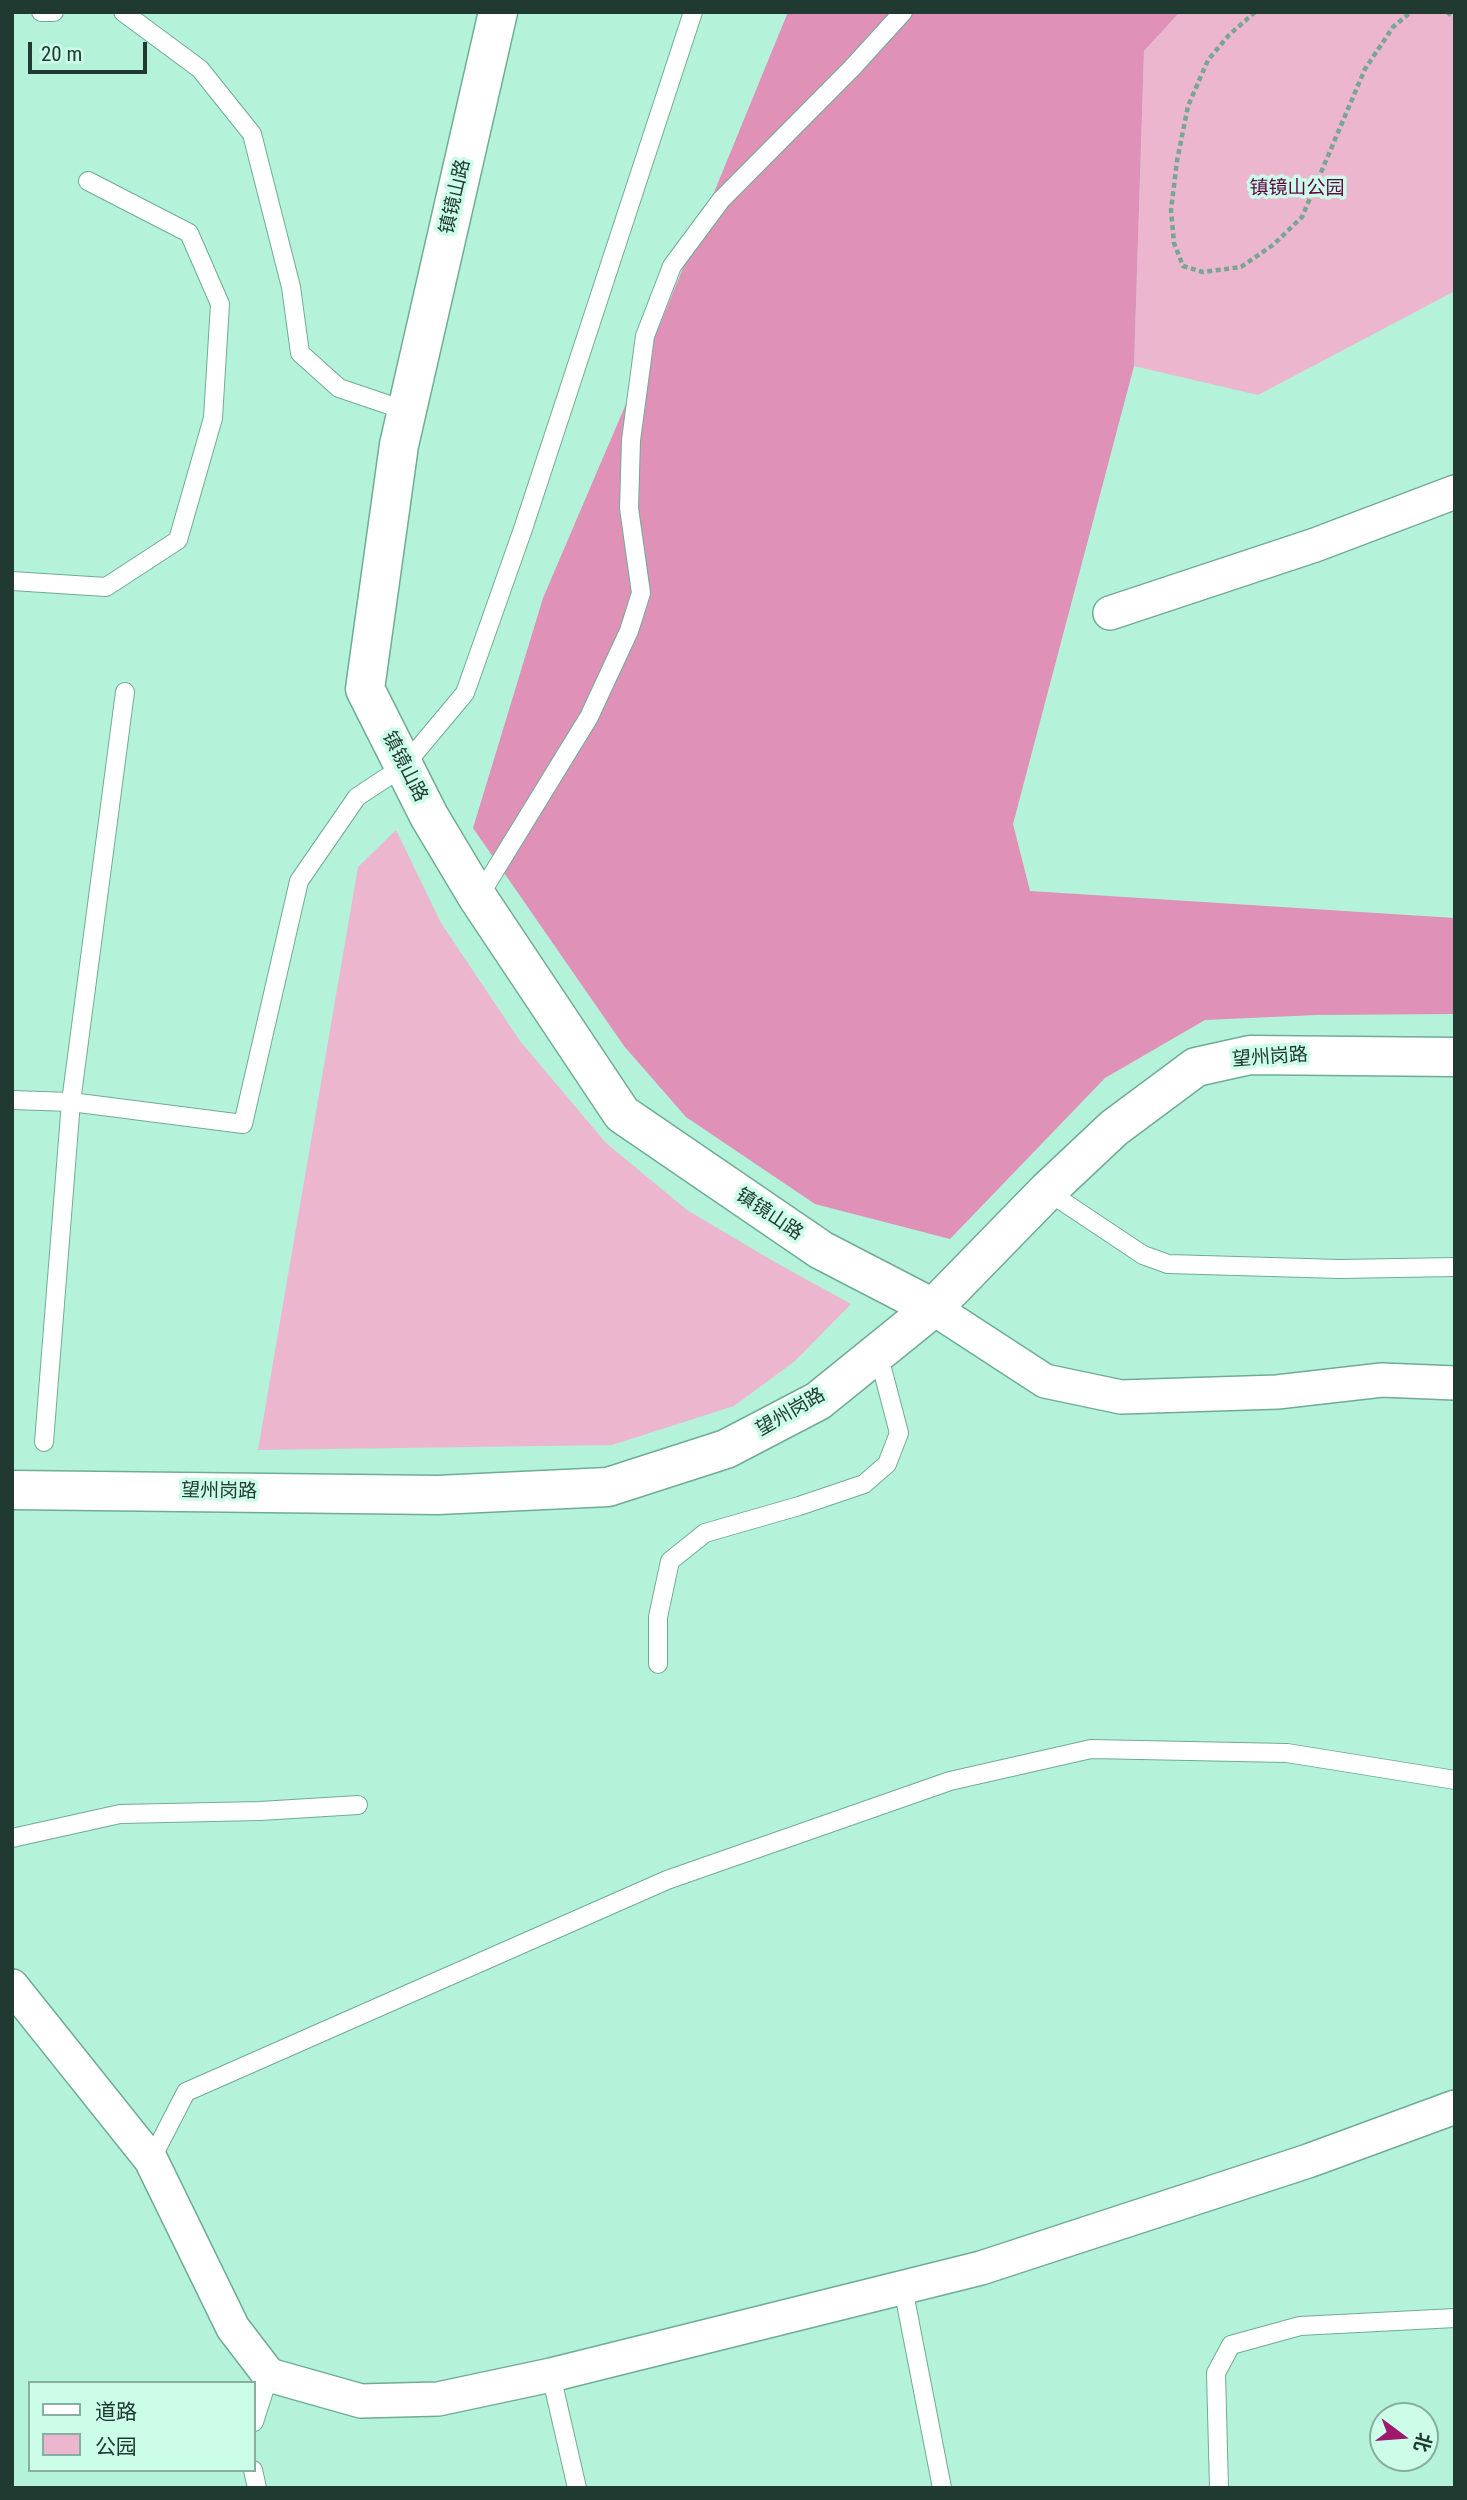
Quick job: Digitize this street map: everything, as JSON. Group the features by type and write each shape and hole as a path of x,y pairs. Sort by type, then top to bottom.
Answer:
{"street":[{"name":"镇镜山路","path":"498,12 400,445 365,690 429,816 478,898 622,1114 821,1250 933,1308"},
{"path":"1110,613 1315,544 1455,492"},
{"name":"望州岗路","path":"12,1490 438,1495 608,1487 726,1449 818,1401 933,1308 1046,1191 1114,1128 1196,1067 1250,1055 1455,1057"},
{"path":"933,1308 1045,1381 1121,1396 1277,1392 1382,1380 1455,1382"},
{"path":"12,1986 151,2160 233,2328 269,2375 361,2401 438,2399 551,2375 981,2268 1308,2161 1455,2107"}],"lane":[{"path":"41,12 54,12"},
{"path":"123,12 200,69 252,134 290,287 300,353 339,388 407,411"},
{"path":"12,1100 71,1102 243,1124 299,881 356,797 404,766 465,693 523,529 693,12"},
{"path":"478,898 589,717 629,631 641,593 629,508 631,440 645,336 672,267 721,200 852,68 902,12"},
{"path":"12,581 106,587 178,540 213,418 220,304 188,233 88,181"},
{"path":"44,1442 71,1102 125,692"},
{"path":"1046,1191 1143,1255 1168,1264 1340,1269 1455,1267"},
{"path":"658,1664 657,1617 670,1560 705,1533 864,1484 887,1464 899,1433 878,1353"},
{"path":"151,2160 186,2092 667,1880 950,1781 1091,1749 1287,1754 1455,1780"},
{"path":"12,1838 120,1814 260,1811 358,1805"},
{"path":"903,2288 942,2488"},
{"path":"1219,2488 1216,2372 1231,2345 1300,2326 1455,2318"},
{"path":"256,2415 269,2375"},
{"path":"551,2375 577,2488"}],"path":[{"path":"1255,12 1229,35 1208,60 1188,106 1179,150 1171,210 1174,243 1183,266 1203,272 1241,267 1273,245 1302,217 1365,69 1392,27 1411,12"},
{"path":"1447,12 1455,18"}],"green space":[{"name":"镇镜山公园","path":"1180,12 1455,12 1455,291 1258,395 1134,366 1144,51"},
{"path":"396,830 441,923 520,1041 606,1143 687,1210 851,1304 795,1361 734,1406 612,1445 258,1450 358,867"}],"shaded area":[{"path":"788,12 1180,12 1144,51 1134,366 1013,824 1030,891 1455,918 1455,1014 1316,1015 1205,1020 1105,1078 950,1239 815,1204 686,1117 624,1046 473,828 543,598 658,329"}]}
